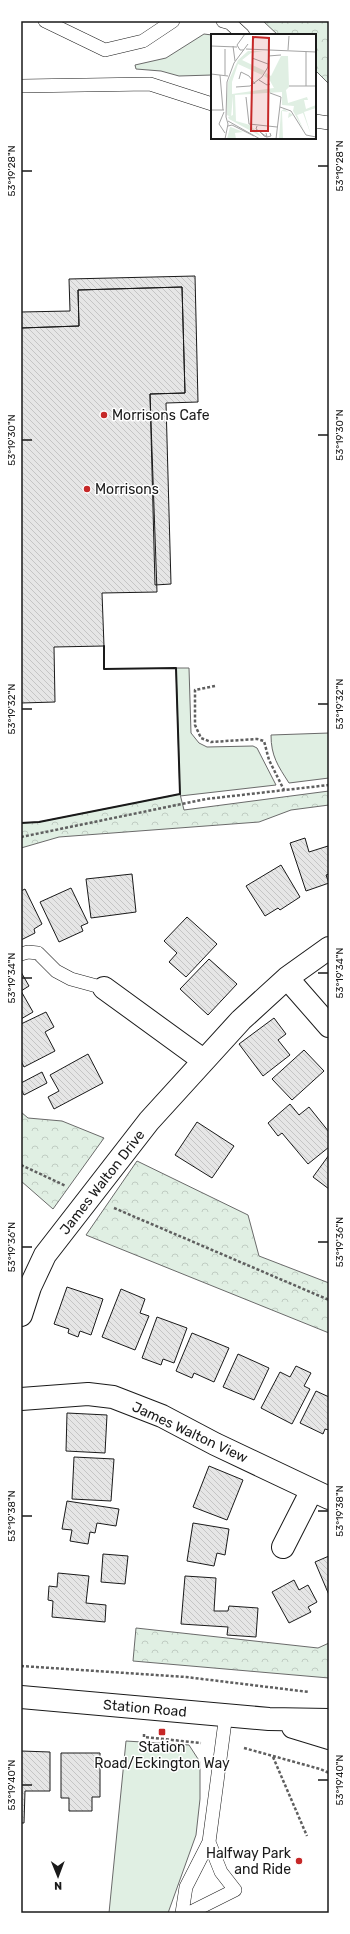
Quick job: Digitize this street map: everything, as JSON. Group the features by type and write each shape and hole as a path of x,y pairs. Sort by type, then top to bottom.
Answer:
{"street":[{"name":"James Walton Drive","path":"21,1315 30,1287 45,1255 149,1121 241,1020 287,978 329,948"},
{"path":"287,978 329,1026"},
{"path":"104,988 203,1060"},
{"name":"James Walton View","path":"21,1399 88,1394 113,1397 162,1416 215,1444 320,1494"},
{"path":"283,1548 320,1494"},
{"name":"Station Road","path":"21,1697 269,1719 329,1720"},
{"name":"Station Road","path":"269,1719 329,1738"}],"lane":[{"path":"45,21 105,50 143,41 173,21"},
{"path":"223,21 230,23 242,34"},
{"path":"21,86 150,84 211,104"},
{"path":"316,121 329,123"},
{"path":"21,954 28,952 38,953 56,971 66,976 104,988"},
{"path":"182,1913 186,1887 209,1842 226,1714"},
{"path":"189,1913 235,1890 221,1872 209,1842"}],"path":[{"path":"215,686 195,690 195,726 201,738 211,742 257,739 264,741 269,760 284,790"},
{"path":"21,837 206,799 329,785"},
{"path":"21,1165 90,1197 329,1300"},
{"path":"21,1666 186,1678 314,1692"},
{"path":"272,1757 307,1836"}],"green space":[{"path":"263,21 329,21 329,84 316,71 316,34 277,34"},
{"path":"204,34 211,35 211,75 179,76 161,71 136,69 135,65 166,58"},
{"path":"176,668 189,668 191,733 199,743 207,747 253,746 257,748 276,785 180,796"},
{"path":"329,733 329,778 289,783 274,755 271,735"},
{"path":"329,791 329,805 291,810 259,822 59,837 21,848 21,823 39,822 180,794 184,810"},
{"path":"21,1112 28,1118 62,1121 104,1138 53,1209 21,1181"},
{"path":"137,1161 248,1215 259,1256 329,1283 329,1333 86,1235"},
{"path":"136,1628 318,1648 329,1643 329,1678 133,1661"},
{"path":"126,1741 189,1745 200,1762 200,1799 196,1835 168,1913 109,1913"}],"building":[{"path":"195,276 198,402 166,403 171,584 155,585 150,394 185,393 182,287 78,290 79,326 21,328 21,312 70,311 69,279"},
{"name":"Morrisons","path":"182,287 185,393 150,394 157,592 102,593 104,646 54,647 55,702 21,703 21,328 79,326 78,290"},
{"path":"305,838 309,852 328,846 329,849 329,874 326,875 329,883 306,891 290,843"},
{"path":"281,865 300,897 280,910 278,908 265,916 246,886"},
{"path":"132,874 136,912 91,918 86,879"},
{"path":"71,888 88,923 81,926 83,931 59,942 40,902"},
{"path":"25,889 42,924 34,929 35,933 21,940 21,891"},
{"path":"187,917 217,944 186,977 169,962 177,953 164,941"},
{"path":"209,959 237,984 208,1015 180,989"},
{"path":"21,972 29,986 21,991"},
{"path":"21,991 33,1012 21,1019"},
{"path":"46,1012 54,1027 45,1032 55,1051 24,1067 21,1061 21,1024"},
{"path":"274,1018 286,1034 278,1040 290,1055 263,1076 239,1044"},
{"path":"304,1050 324,1071 292,1100 272,1079"},
{"path":"88,1054 103,1083 54,1109 48,1097 59,1091 50,1075"},
{"path":"42,1072 47,1083 24,1095 21,1089 21,1083"},
{"path":"290,1104 299,1115 309,1107 329,1132 329,1147 308,1164 282,1133 278,1136 268,1123"},
{"path":"197,1122 234,1146 212,1178 175,1155"},
{"path":"329,1155 329,1189 313,1177"},
{"path":"67,1287 103,1299 91,1335 80,1331 78,1337 68,1333 69,1329 54,1324"},
{"path":"121,1289 145,1299 140,1313 149,1316 135,1350 102,1337"},
{"path":"157,1317 187,1328 174,1363 163,1359 161,1365 142,1358"},
{"path":"192,1333 229,1348 214,1382 194,1373 192,1378 176,1371"},
{"path":"238,1354 269,1368 254,1400 223,1387"},
{"path":"296,1366 311,1373 304,1386 310,1389 292,1424 261,1408 280,1372 290,1377"},
{"path":"316,1391 329,1397 329,1430 325,1429 323,1434 300,1423"},
{"path":"67,1413 107,1415 105,1453 66,1451"},
{"path":"74,1457 114,1459 111,1501 72,1499"},
{"path":"209,1466 243,1480 227,1520 193,1507"},
{"path":"67,1501 119,1509 116,1526 97,1523 95,1533 90,1532 88,1544 70,1541 72,1530 62,1529"},
{"path":"193,1523 229,1529 225,1555 217,1553 214,1566 187,1561"},
{"path":"103,1554 128,1556 125,1584 101,1582"},
{"path":"329,1556 329,1595 315,1562"},
{"path":"58,1573 89,1576 86,1603 106,1605 105,1622 52,1617 53,1601 48,1600 49,1586 57,1587"},
{"path":"185,1576 216,1578 214,1611 228,1611 229,1606 258,1608 256,1637 227,1635 228,1627 181,1624"},
{"path":"294,1580 299,1590 308,1585 317,1602 308,1607 311,1612 289,1623 272,1592"},
{"path":"21,1751 50,1752 50,1791 25,1791 24,1823 21,1823"},
{"path":"61,1753 100,1753 100,1797 92,1797 92,1811 69,1811 69,1798 61,1798"}],"wall":[{"path":"21,823 39,822 180,794 176,668 104,669 104,646"}],"place":[{"name":"Morrisons Cafe","path":"104,415"},
{"name":"Morrisons","path":"87,489"},
{"name":"Station Road/Eckington Way","path":"162,1732"},
{"name":"Halfway Park and Ride","path":"299,1861"}]}
